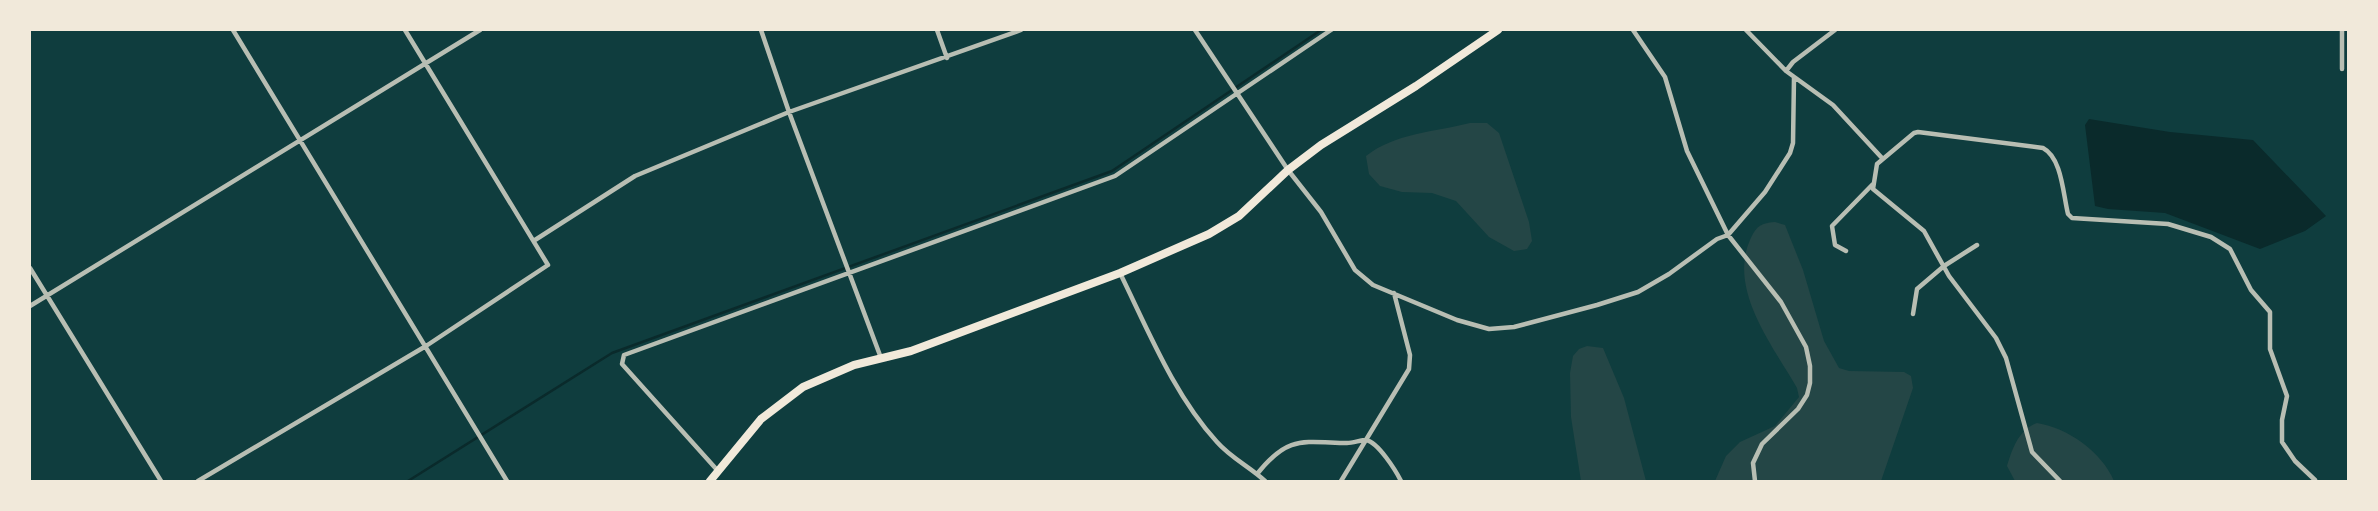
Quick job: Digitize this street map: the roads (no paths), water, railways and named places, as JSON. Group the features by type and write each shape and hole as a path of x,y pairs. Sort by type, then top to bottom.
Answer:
{"main road":[{"path":"710,481 761,420 790,396 837,371 911,351 1174,251 1222,226 1251,206 1288,170 1321,146 1416,86 1498,30"}],"street":[{"path":"233,30 507,481"},
{"path":"198,481 426,346 548,265 535,240 405,30"},
{"path":"30,306 300,138 480,30"},
{"path":"761,30 789,112 881,358"},
{"path":"937,30 947,58"},
{"path":"535,240 636,176 789,112 947,58 1021,30"},
{"path":"1195,30 1288,170 1321,212 1355,270 1374,285 1474,326 1488,329 1514,327 1638,292 1694,258 1717,239 1728,235 1765,192 1790,153 1793,144 1794,77"},
{"path":"718,471 622,364 624,355 1115,176 1331,30"},
{"path":"1634,30 1666,77 1687,151 1728,235 1781,302 1806,347 1810,366 1810,383 1807,395 1798,409 1762,444 1753,463 1755,481"},
{"path":"1746,30 1786,71 1833,105 1882,158"},
{"path":"1786,71 1793,62 1835,30"},
{"path":"2342,30 2342,69"},
{"path":"2060,481 2032,452 2006,358 1996,338 1944,266 1924,231 1877,194 1874,184 1877,164 1907,137 1918,132 2043,148 2050,152 2055,161 2068,214 2072,218 2168,224 2211,237 2230,249 2251,290 2270,312 2270,349 2277,372 2284,385 2286,396 2282,420 2282,442 2295,461 2316,480"},
{"path":"1846,251 1835,245 1832,226 1874,184"},
{"path":"1914,314 1917,289 1944,266 1976,245"},
{"path":"30,268 161,481"},
{"path":"1120,273 1170,371 1206,429 1232,456 1265,481"},
{"path":"1341,481 1409,369 1410,356 1394,293"},
{"path":"1257,474 1272,455 1288,446 1310,441 1347,443 1366,440 1376,446 1389,461 1401,481"}],"waterway":[{"path":"408,481 612,353 1112,171 1321,30"}]}
